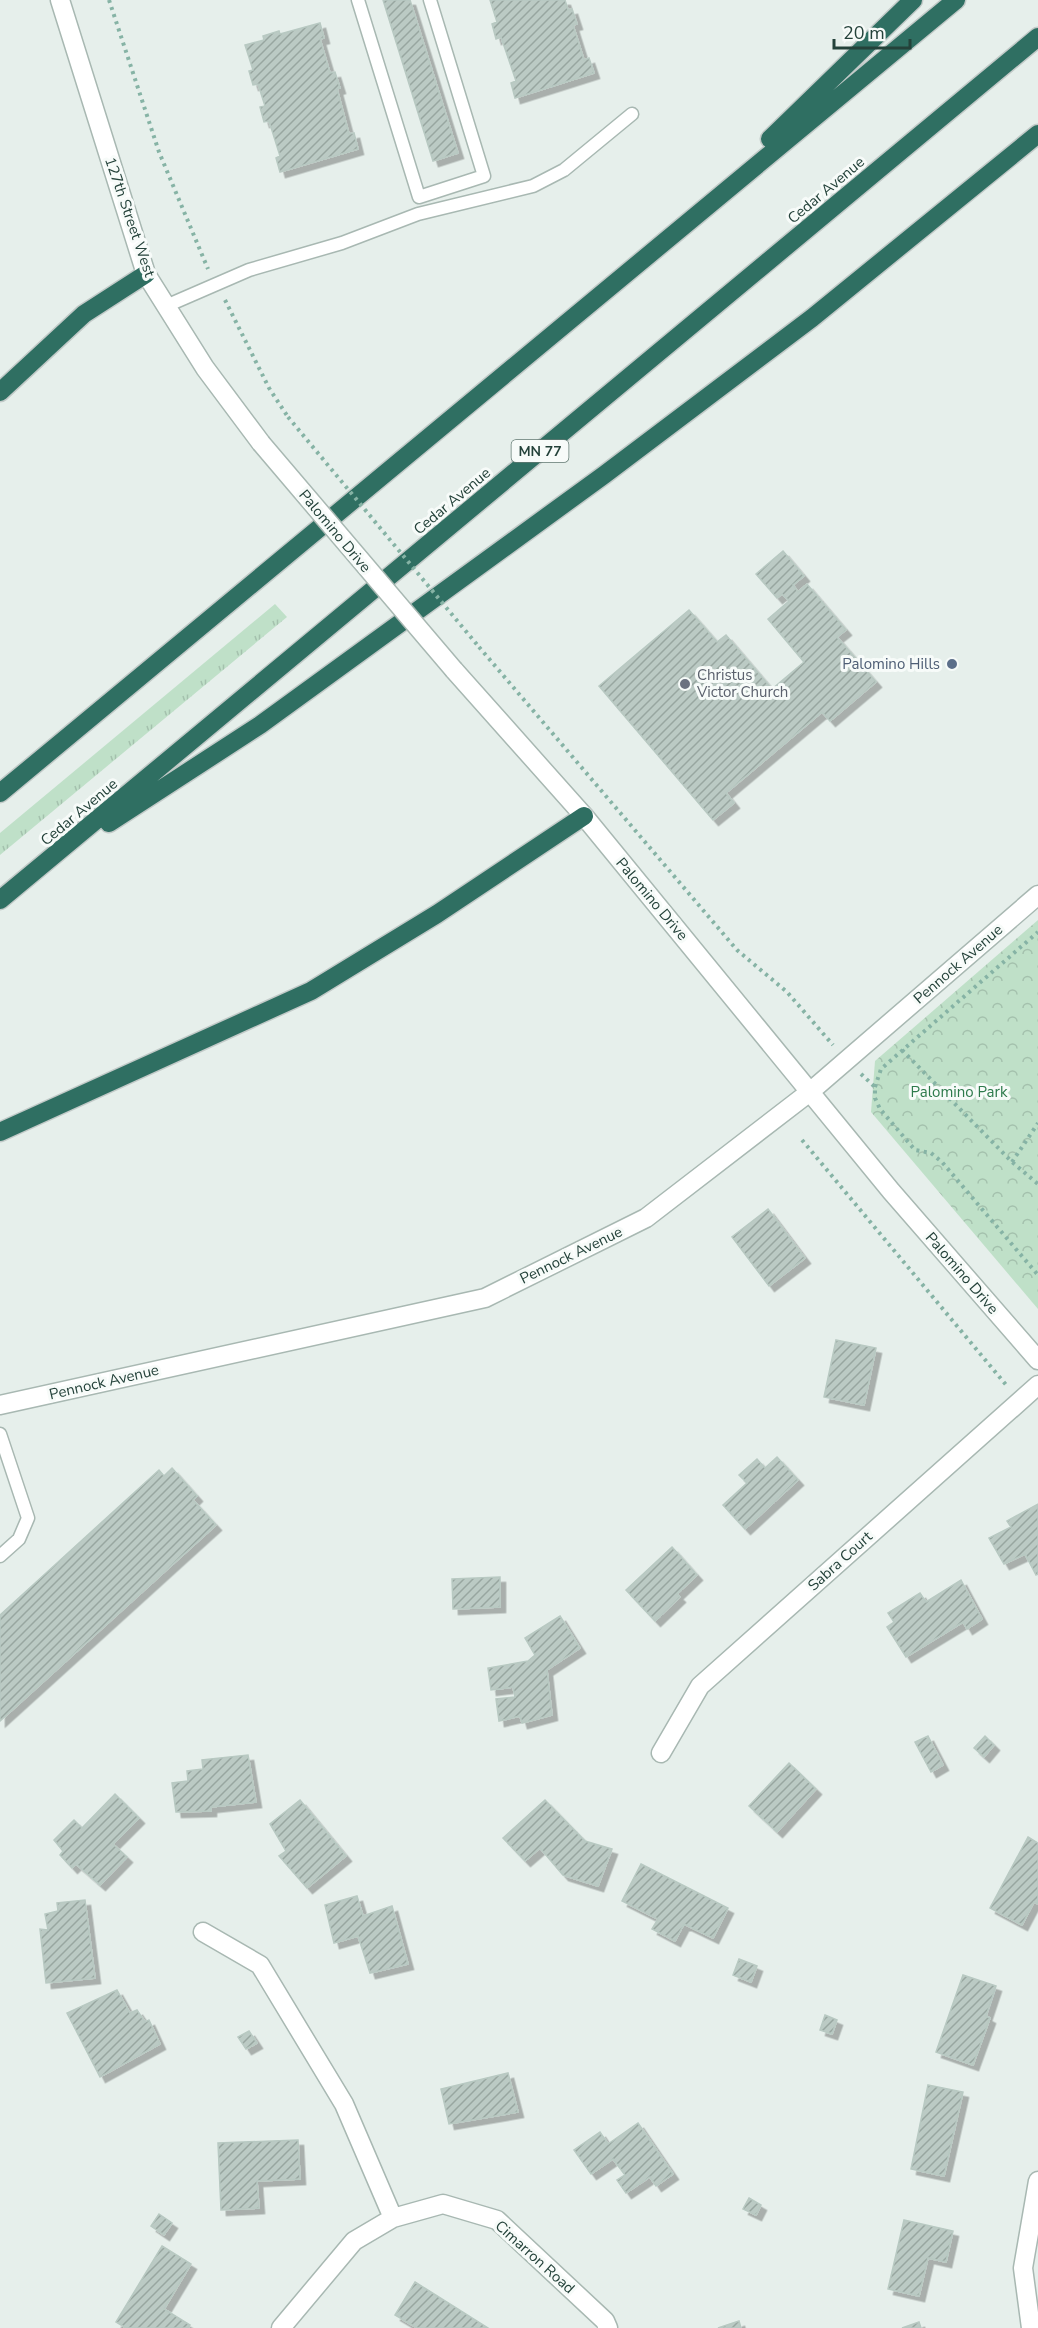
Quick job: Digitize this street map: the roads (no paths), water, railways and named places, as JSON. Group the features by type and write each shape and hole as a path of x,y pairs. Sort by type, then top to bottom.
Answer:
{"highway":[{"path":"680,228 913,0"},
{"path":"0,793 956,0"},
{"name":"Cedar Avenue","path":"0,900 1038,37"},
{"path":"42,866 260,725 604,475 812,318 1038,134"},
{"path":"0,392 84,314 146,274"},
{"path":"0,1132 311,991 437,914 584,816"}],"street":[{"name":"127th Street West","path":"60,0 146,274 206,368 261,443"},
{"name":"Palomino Drive","path":"261,443 454,670 584,816 937,1245 1038,1360"},
{"name":"Pennock Avenue","path":"0,1405 484,1298 646,1218 811,1091 1038,895"},
{"name":"Sabra Court","path":"661,1753 700,1686 1038,1385"},
{"path":"203,1932 260,1965 344,2104 393,2218"},
{"path":"1031,2328 1023,2268 1038,2181"},
{"name":"Cimarron Road","path":"281,2328 354,2241 393,2218 443,2204 497,2220 604,2321 608,2328"}],"lane":[{"path":"358,0 419,197 484,176 430,0"},
{"path":"166,306 249,270 342,243 418,214 533,186 564,170 632,114"},
{"path":"0,1434 28,1518 19,1539 0,1556"}],"place":[{"name":"Palomino Hills","path":"952,664"},
{"name":"Christus Victor Church","path":"685,684"}],"park label":[{"name":"Palomino Park","path":"959,1092"}]}
